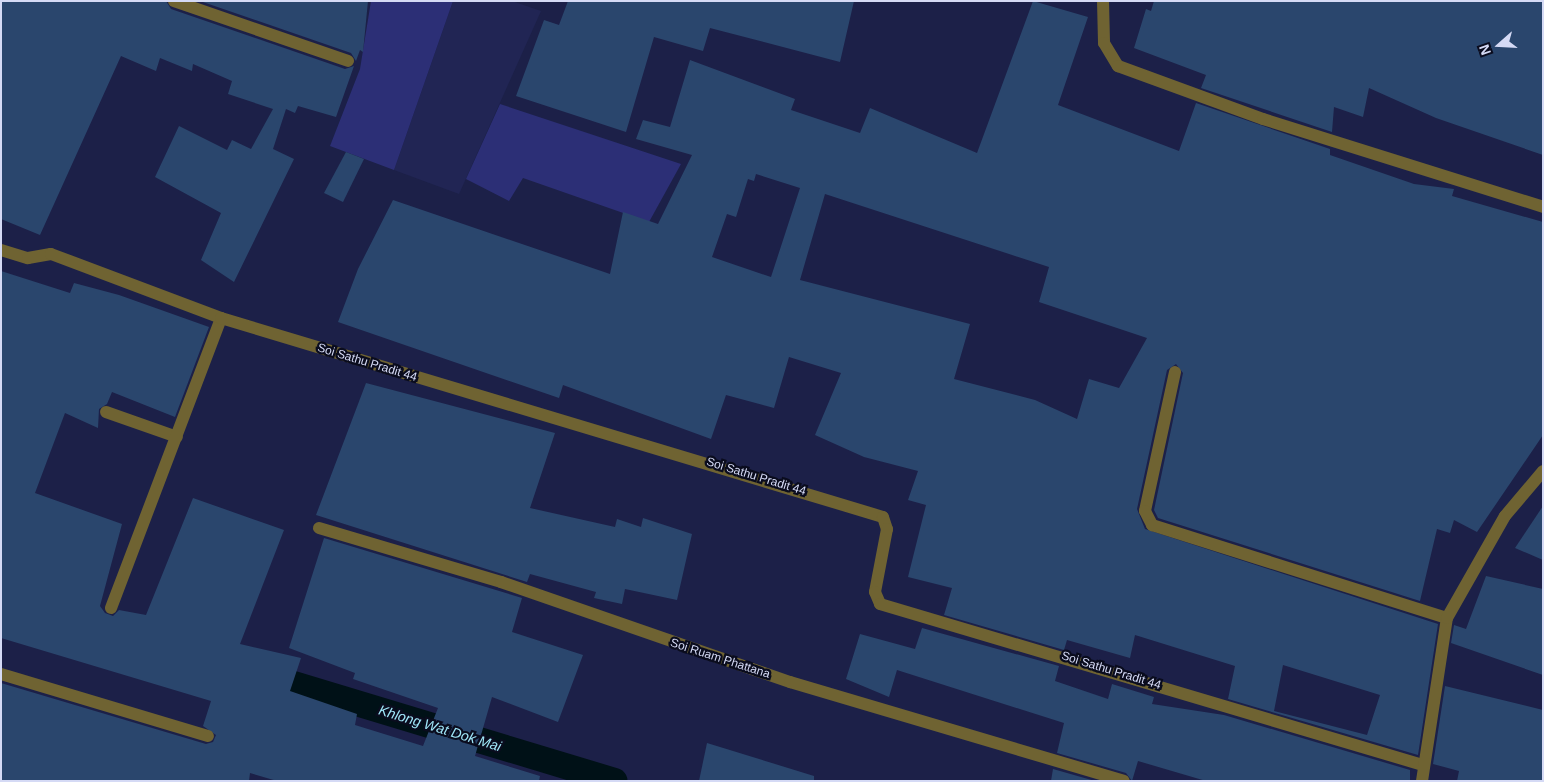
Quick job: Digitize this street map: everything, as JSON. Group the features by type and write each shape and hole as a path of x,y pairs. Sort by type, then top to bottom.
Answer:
{"street":[{"path":"174,1 348,61"},
{"path":"1103,1 1104,43 1118,66 1272,122 1543,207"},
{"name":"Soi Sathu Pradit 44","path":"1,250 28,258 51,254 221,318 883,517 887,529 874,592 880,604 1423,765"},
{"path":"111,608 221,318"},
{"path":"1175,372 1145,511 1152,525 1447,618"},
{"path":"106,412 177,437"},
{"path":"1422,781 1447,618 1504,516 1543,471"},
{"name":"Soi Ruam Phattana","path":"318,528 501,582 790,682 1124,781"},
{"path":"1,674 208,736"}],"shaded area":[{"path":"371,1 453,1 394,170 330,146 360,69"},
{"path":"453,1 512,1 541,11 459,194 394,170"},
{"path":"500,104 681,164 649,222 523,178 509,201 466,179"}],"building":[{"path":"1,1 166,1 171,9 345,69 354,66 336,117 298,106 295,113 286,109 273,149 294,159 234,282 201,260 221,213 155,177 179,126 227,150 232,140 251,149 273,109 228,94 232,81 193,64 192,71 160,58 156,71 121,56 40,235 1,219"},
{"path":"200,1 368,1 363,52 360,50 356,61 351,53"},
{"path":"568,1 854,1 840,62 710,28 703,51 654,37 626,132 516,96 544,20 559,25"},
{"path":"1033,1 1088,17 1058,105 1179,151 1196,103 1330,149 1330,155 1414,184 1454,189 1452,196 1543,222 1543,435 1477,532 1454,520 1450,533 1437,529 1420,601 1158,518 1154,510 1183,373 1176,364 1167,370 1137,509 1145,529 1438,624 1418,755 1228,699 1235,666 1135,635 1130,658 1067,640 1064,650 944,615 952,588 908,577 926,505 908,500 918,471 864,457 815,435 841,373 789,357 774,408 726,395 711,439 563,385 559,398 338,322 358,269 393,200 610,274 623,212 658,224 692,155 636,139 643,120 670,127 690,60 795,99 791,110 860,133 870,108 977,153","holes":["756,174 800,188 771,277 712,257 727,214 736,217 748,179 754,181","825,194 1049,267 1039,302 1147,338 1119,388 1089,379 1077,419 1035,400 954,379 970,324 800,280","1283,665 1380,695 1367,735 1274,711"]},
{"path":"1154,1 1543,1 1543,155 1436,118 1369,88 1363,117 1334,107 1332,132 1201,88 1206,75 1134,48 1146,9 1151,11"},
{"path":"346,152 364,159 343,202 324,193"},
{"path":"1,271 70,293 74,283 119,295 209,327 175,417 112,392 107,404 99,409 98,428 65,413 35,493 122,524 100,606 105,613 113,616 119,610 146,615 193,498 284,530 240,644 301,658 290,691 357,714 355,725 423,746 438,708 353,679 355,673 289,648 324,538 522,598 512,632 583,655 558,722 492,697 475,756 540,776 539,781 277,781 250,773 249,781 1,781 1,683 206,744 213,742 216,735 203,726 211,701 1,638"},
{"path":"366,383 555,433 530,508 615,527 617,519 641,527 643,518 692,534 677,600 625,589 622,604 594,598 596,592 530,574 527,582 316,515"},
{"path":"1543,506 1543,560 1515,548"},
{"path":"1486,576 1543,589 1543,675 1451,643 1454,625 1466,629"},
{"path":"922,628 1059,666 1055,681 1108,699 1112,684 1154,697 1152,704 1224,715 1410,770 1410,781 1206,781 1138,761 1132,781 1126,773 1057,753 1064,723 897,670 889,697 846,679 860,634 915,649"},
{"path":"1445,686 1543,710 1543,781 1457,781 1459,771 1433,764"},
{"path":"707,743 814,776 814,781 699,781"},
{"path":"1053,769 1095,781 1051,781"}],"waterway":[{"name":"Khlong Wat Dok Mai","path":"267,676 614,781"}]}
